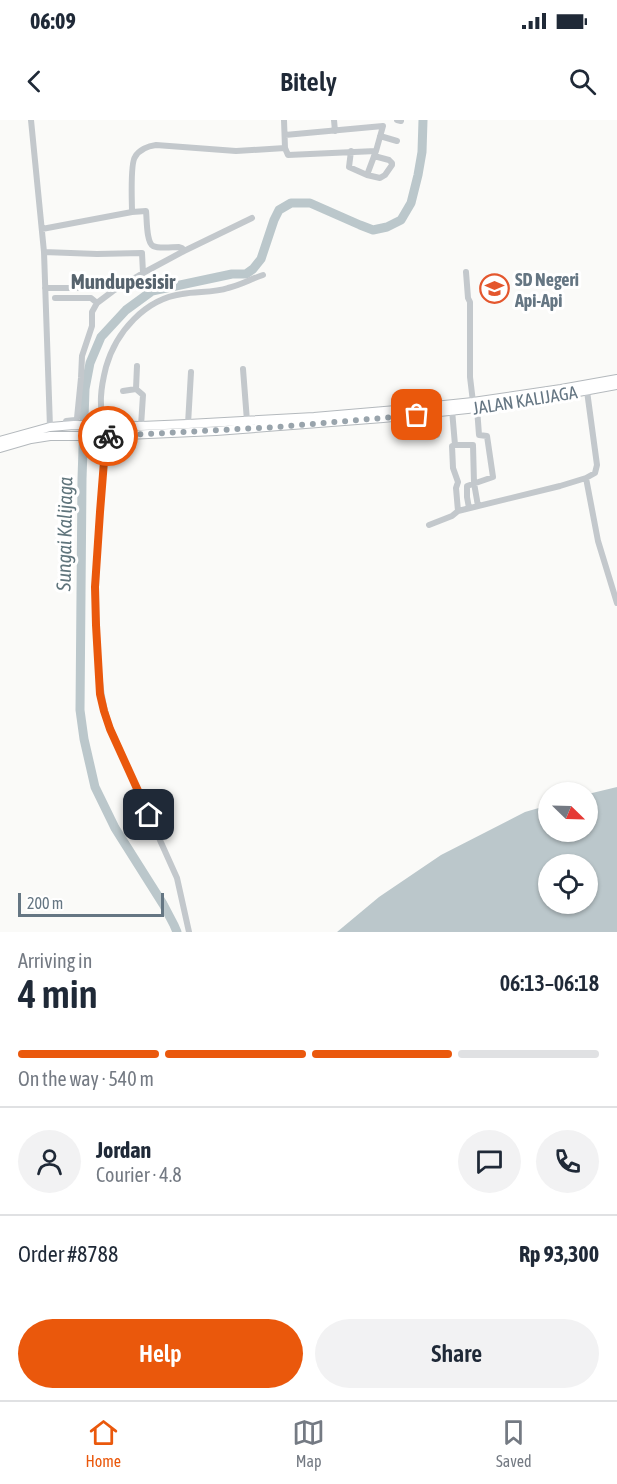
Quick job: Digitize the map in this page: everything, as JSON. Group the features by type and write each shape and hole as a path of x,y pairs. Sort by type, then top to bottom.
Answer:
{"highway":[{"name":"JALAN KALIJAGA","path":"0,448 50,436 105,436 267,428 434,413 617,379"},
{"name":"JALAN KALIJAGA","path":"0,441 50,427 247,421 475,405 617,385"}],"street":[{"path":"31,120 44,252 50,427"},
{"path":"284,120 285,148 289,156 351,152 375,153 389,160 392,165 382,177 367,175 349,167 351,152"},
{"path":"334,120 335,131"},
{"path":"361,128 364,120"},
{"path":"285,135 361,128 384,123 367,175"},
{"path":"380,136 397,141"},
{"path":"132,212 133,160 138,153 149,146 236,151 285,148"},
{"path":"42,229 146,211 148,239 152,245 179,247 184,251"},
{"path":"70,426 66,421 77,418 82,356 92,326 92,312 97,303 143,273 214,235 252,218"},
{"path":"44,252 142,253 143,273"},
{"path":"466,272 470,302 470,377 479,435 487,436 493,477 466,486 469,508"},
{"path":"104,426 100,404 105,371 115,345 133,321 149,308 173,296 225,289 263,275"},
{"path":"45,288 80,288"},
{"path":"55,298 91,298 97,303"},
{"path":"136,389 137,366"},
{"path":"243,369 247,421"},
{"path":"188,424 191,372"},
{"path":"123,391 136,389 143,395 141,426"},
{"path":"429,525 452,516 458,511 586,478 595,473 597,465 587,391"},
{"path":"452,410 454,445 452,454 454,472 458,482 456,488 458,511"},
{"path":"434,413 437,435"},
{"path":"105,436 95,587 100,694 110,729 177,878 189,932"},
{"path":"454,445 472,445 478,506"},
{"path":"586,478 598,541 617,603"}],"shaded area":[{"path":"617,787 617,932 337,932 379,897 441,855 525,812 538,808 538,842 598,842 598,792"}],"waterway":[{"name":"Sungai Kalijaga","path":"177,932 163,904 115,828 95,787 84,739 80,710 82,479 85,389 90,363 101,337 126,310 152,291 232,274 246,274 253,269 261,259 279,210 291,203 310,203 373,230 387,227 401,220 411,203 418,175 422,152 423,120"}],"way so far":[{"path":"108,436 277,427 417,415"}],"place":[{"name":"SD Negeri Api-Api","path":"494,289"}],"district":[{"name":"Mundupesisir","path":"123,281"}],"route":[{"path":"108,436 106,436 101,490 95,587 100,694 116,745 149,815"}]}
